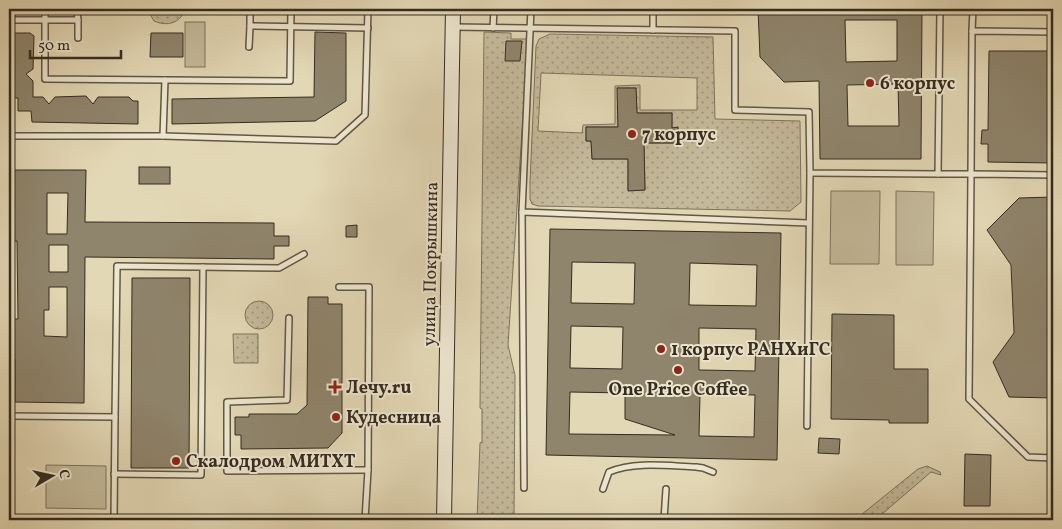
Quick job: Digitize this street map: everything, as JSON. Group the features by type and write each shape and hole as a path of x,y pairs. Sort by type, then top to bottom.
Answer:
{"main road":[{"name":"улица Покрышкина","path":"444,520 452,9"}],"lane":[{"path":"45,9 44,79 290,81 291,9"},
{"path":"77,9 78,38"},
{"path":"249,47 250,9"},
{"path":"9,136 163,136 336,141 365,115 368,9"},
{"path":"493,28 494,9"},
{"path":"524,488 522,212 531,9"},
{"path":"653,9 653,30"},
{"path":"938,174 940,9"},
{"path":"973,9 969,399 1028,457 1053,458"},
{"path":"9,20 78,20"},
{"path":"250,26 368,28"},
{"path":"453,27 735,31 735,110 809,112 807,426"},
{"path":"972,31 1053,32"},
{"path":"163,136 164,80"},
{"path":"810,173 1053,175"},
{"path":"522,212 809,224"},
{"path":"114,520 117,266 279,268 304,254"},
{"path":"114,474 201,475 203,268"},
{"path":"339,288 369,287 368,470 364,520"},
{"path":"288,318 287,400 227,402 227,471 368,470"},
{"path":"9,416 115,417"},
{"path":"603,489 608,472 634,466 696,467 713,472"},
{"path":"664,520 666,489"}],"shaded area":[{"path":"147,9 185,9 177,21 164,24 154,21"},
{"path":"185,22 205,22 205,67 185,67"},
{"path":"484,32 511,33 511,39 528,39 508,345 515,375 514,518 630,520 477,520 480,443 482,442 482,409 480,408"},
{"path":"550,34 713,37 715,119 800,121 801,202 790,211 538,206 532,204 530,199 530,182 536,46 539,39","holes":["541,73 697,78 697,110 640,110 640,85 615,86 615,124 583,125 582,133 538,131","618,88 636,88 637,113 672,113 672,128 678,128 678,143 644,143 645,190 628,190 628,159 592,159 591,141 586,141 586,127 618,127"]},
{"path":"831,191 880,191 879,264 830,264"},
{"path":"896,191 934,192 933,265 896,265"},
{"path":"259,301 269,305 273,315 269,325 259,329 249,325 245,315 249,305"},
{"path":"233,334 258,334 258,363 234,363"},
{"path":"46,465 106,466 106,509 46,508"},
{"path":"927,466 940,472 941,475 931,472 875,520 732,520 856,519 918,469"}],"building":[{"name":"6 корпус","path":"758,9 922,9 921,159 820,159 819,81 784,82 760,57","holes":["845,20 897,20 897,61 846,62","898,84 899,126 848,126 847,85"]},
{"path":"315,32 346,33 346,101 315,121 172,124 172,99 314,97"},
{"path":"9,33 30,33 34,36 33,69 26,74 33,81 33,97 43,97 49,104 55,97 86,96 93,104 98,97 129,97 133,101 138,101 138,124 32,122 31,111 18,111 18,98 9,98"},
{"path":"151,33 183,33 183,57 150,57"},
{"path":"506,41 522,41 520,61 505,61"},
{"path":"989,51 1053,51 1053,163 988,162 988,144 981,144 982,130 988,130"},
{"name":"7 корпус","path":"617,88 636,88 637,113 672,113 672,128 678,127 678,143 644,143 645,190 628,191 628,159 592,159 591,141 586,141 586,127 618,127"},
{"path":"139,167 170,167 170,184 139,184"},
{"path":"9,170 86,170 85,222 274,223 274,236 289,236 289,246 274,246 274,259 85,257 84,403 15,402 15,359 9,359 9,319 18,319 17,241 9,241","holes":["47,193 68,193 67,234 47,234","49,245 68,245 68,272 49,272","49,287 67,287 67,337 44,336 44,310 49,310"]},
{"path":"1053,197 1053,398 1009,397 993,362 1014,333 1011,265 987,230 1019,198"},
{"path":"357,225 357,237 346,237 346,226"},
{"name":"1 корпус РАНХиГС","path":"550,229 781,233 777,460 546,455","holes":["572,262 635,263 634,304 571,303","690,263 757,265 756,306 689,305","571,326 623,327 622,369 570,368","699,328 756,329 755,371 699,370","570,392 625,393 625,419 675,435 569,434","700,394 755,395 754,437 699,436"]},
{"path":"132,278 190,278 189,468 131,468"},
{"path":"308,297 328,297 328,304 342,304 342,433 328,448 241,449 241,435 235,435 235,417 249,417 249,414 297,414 307,405"},
{"path":"832,314 894,315 894,369 928,369 928,423 889,423 889,420 831,419"},
{"path":"819,438 840,439 839,454 818,453"},
{"path":"965,454 991,455 990,506 964,506"}],"place":[{"name":"6 корпус","path":"870,83"},
{"name":"7 корпус","path":"632,134"},
{"name":"1 корпус РАНХиГС","path":"661,349"},
{"name":"One Price Coffee","path":"678,370"},
{"name":"Лечу.ru","path":"335,387"},
{"name":"Кудесница","path":"336,417"},
{"name":"Скалодром МИТХТ","path":"176,461"}]}
